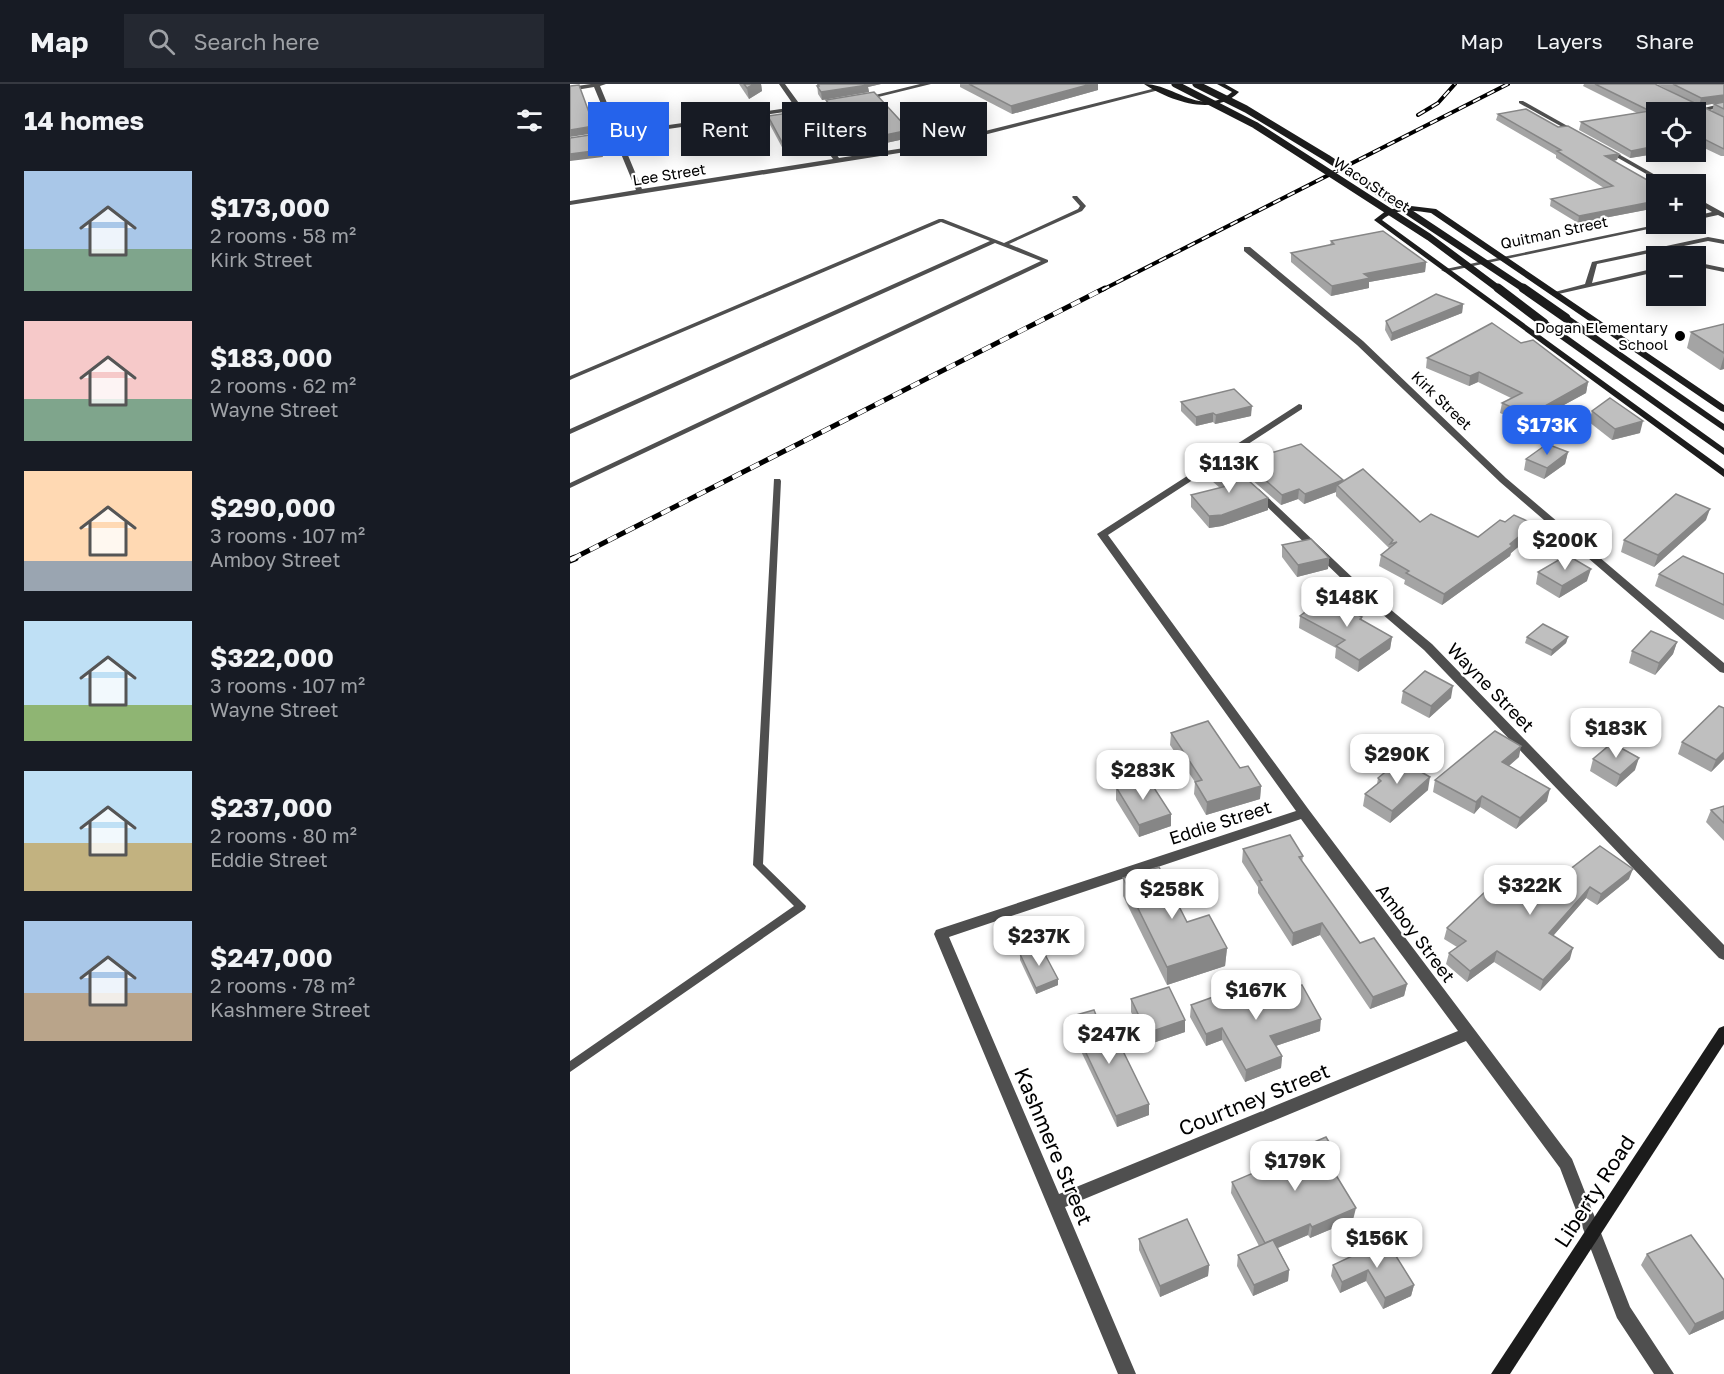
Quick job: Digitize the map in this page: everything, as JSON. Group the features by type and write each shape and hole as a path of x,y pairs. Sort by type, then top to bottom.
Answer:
{"main road":[{"path":"1148,84 1186,102 1209,103 1231,98 1236,92 1220,84"},
{"name":"Waco Street","path":"1175,84 1255,125 1429,237 1724,452"},
{"name":"Waco Street","path":"1196,84 1269,122 1445,234 1724,428"},
{"path":"1724,409 1433,211 1412,207 1384,212 1378,220 1724,474"},
{"name":"Liberty Road","path":"1500,1374 1724,1032"}],"street":[{"path":"570,88 599,84 605,102"},
{"path":"782,84 795,102"},
{"path":"842,102 928,84"},
{"name":"Lee Street","path":"570,203 937,145 1160,89"},
{"path":"1521,102 1580,135"},
{"path":"1706,109 1724,105"},
{"path":"669,126 782,110"},
{"path":"570,141 588,138"},
{"path":"1599,146 1650,174"},
{"path":"624,156 640,192"},
{"path":"834,156 837,160"},
{"path":"1706,205 1721,214"},
{"path":"1706,216 1721,214"},
{"name":"Quitman Street","path":"1445,270 1646,229"},
{"name":"Kirk Street","path":"1247,249 1360,343 1503,480 1724,669"},
{"name":"Amboy Street","path":"1299,407 1223,463 1102,534 1305,813 1566,1164 1623,1311 1665,1374"},
{"name":"Wayne Street","path":"1245,481 1350,581 1428,647 1724,954"},
{"name":"Eddie Street","path":"941,934 1305,813"},
{"name":"Kashmere Street","path":"941,934 1128,1374"},
{"name":"Courtney Street","path":"1055,1203 1468,1034"}],"lane":[{"path":"1003,244 1080,210 1083,206 1075,197"},
{"path":"570,378 941,220 1046,261 570,486"},
{"path":"1588,285 1594,263 1708,240 1724,242"},
{"path":"570,432 995,241"},
{"path":"1706,266 1724,270"},
{"path":"1554,293 1646,272"},
{"path":"570,1067 801,906 758,865 777,482"}],"building":[{"path":"818,84 867,84 868,85 821,92"},
{"path":"969,84 1091,84 1011,106"},
{"path":"1595,84 1655,84 1693,102 1646,102 1646,109"},
{"path":"1673,84 1724,84 1724,95 1701,98"},
{"path":"579,85 588,110 588,127 570,130 570,86"},
{"path":"874,92 883,102 828,102 826,100"},
{"path":"1724,102 1724,109 1714,104"},
{"path":"888,107 900,120 900,132 888,134"},
{"path":"1706,108 1724,117 1724,149 1706,140"},
{"path":"1526,109 1558,127 1568,126 1619,154 1605,156 1646,179 1646,203 1579,216 1551,199 1613,186 1557,151 1561,150 1498,114"},
{"path":"1646,112 1646,148 1631,151 1581,122"},
{"path":"782,114 782,142 770,120 770,116"},
{"path":"588,135 588,152 570,154 570,138"},
{"path":"1383,231 1426,262 1364,274 1370,278 1332,286 1291,253 1334,244 1331,241"},
{"path":"1436,294 1463,304 1392,333 1386,321"},
{"path":"1492,323 1521,343 1533,340 1588,382 1529,415 1502,403 1522,393 1479,372 1470,376 1427,358"},
{"path":"1724,324 1724,353 1691,332"},
{"path":"1234,389 1252,406 1216,415 1213,413 1196,417 1181,402"},
{"path":"1610,398 1643,421 1615,429 1592,411"},
{"path":"1301,444 1343,480 1305,494 1299,489 1282,495 1244,461"},
{"path":"1547,444 1568,452 1547,468 1526,459"},
{"path":"1230,464 1268,498 1222,515 1209,516 1191,495 1231,485 1213,470"},
{"path":"1363,469 1420,522 1431,514 1478,537 1500,520 1505,522 1514,515 1534,524 1510,544 1512,546 1444,594 1406,573 1409,571 1381,555 1397,542 1390,544 1393,540 1337,485"},
{"path":"1676,494 1710,509 1658,555 1624,540"},
{"path":"1311,539 1329,558 1298,565 1282,545"},
{"path":"1567,555 1591,569 1562,586 1538,572"},
{"path":"1683,556 1724,574 1724,605 1659,574"},
{"path":"1324,598 1362,617 1360,619 1392,637 1359,660 1336,646 1345,640 1300,616"},
{"path":"1543,624 1568,637 1552,650 1527,637"},
{"path":"1651,631 1677,642 1659,663 1632,651"},
{"path":"1425,671 1453,686 1431,706 1403,691"},
{"path":"1719,706 1724,708 1724,752 1716,760 1682,742"},
{"path":"1208,721 1240,768 1248,766 1261,786 1207,802 1195,782 1202,780 1171,733"},
{"path":"1495,731 1521,746 1502,762 1550,789 1520,818 1482,796 1476,802 1435,780"},
{"path":"1612,743 1639,758 1620,775 1593,759"},
{"path":"1400,760 1430,777 1392,811 1365,794 1381,781 1378,778"},
{"path":"1147,777 1171,814 1139,825 1116,787"},
{"path":"1724,806 1724,823 1711,810"},
{"path":"1290,835 1303,856 1299,857 1360,943 1374,938 1407,984 1373,997 1322,923 1293,933 1259,881 1262,880 1243,849"},
{"path":"1600,846 1633,869 1601,894 1590,887 1549,933 1573,948 1543,980 1497,951 1470,971 1449,953 1466,941 1447,928 1508,870 1538,894"},
{"path":"1159,867 1187,922 1209,915 1227,948 1167,967 1123,878"},
{"path":"1041,947 1058,979 1036,988 1020,954"},
{"path":"1302,985 1321,1019 1270,1036 1282,1056 1246,1070 1222,1028 1206,1034 1191,1005 1241,987 1250,1002"},
{"path":"1169,987 1185,1020 1147,1033 1131,999"},
{"path":"1094,1010 1106,1040 1116,1037 1149,1104 1116,1116 1069,1017"},
{"path":"1326,1137 1338,1157 1328,1162 1356,1208 1312,1227 1310,1224 1265,1243 1232,1182 1286,1159 1284,1155"},
{"path":"1187,1219 1209,1265 1160,1286 1139,1239"},
{"path":"1691,1235 1724,1280 1724,1311 1695,1324 1647,1254"},
{"path":"1273,1240 1289,1270 1254,1285 1238,1255"},
{"path":"1386,1240 1414,1285 1385,1298 1368,1270 1342,1282 1333,1265"}],"railway":[{"path":"1418,115 1438,103 1455,84"},
{"path":"1102,290 1508,84"},
{"path":"572,559 1105,288"},
{"path":"570,560 575,558"}],"place":[{"name":"Dogan Elementary School","path":"1680,336"}]}
